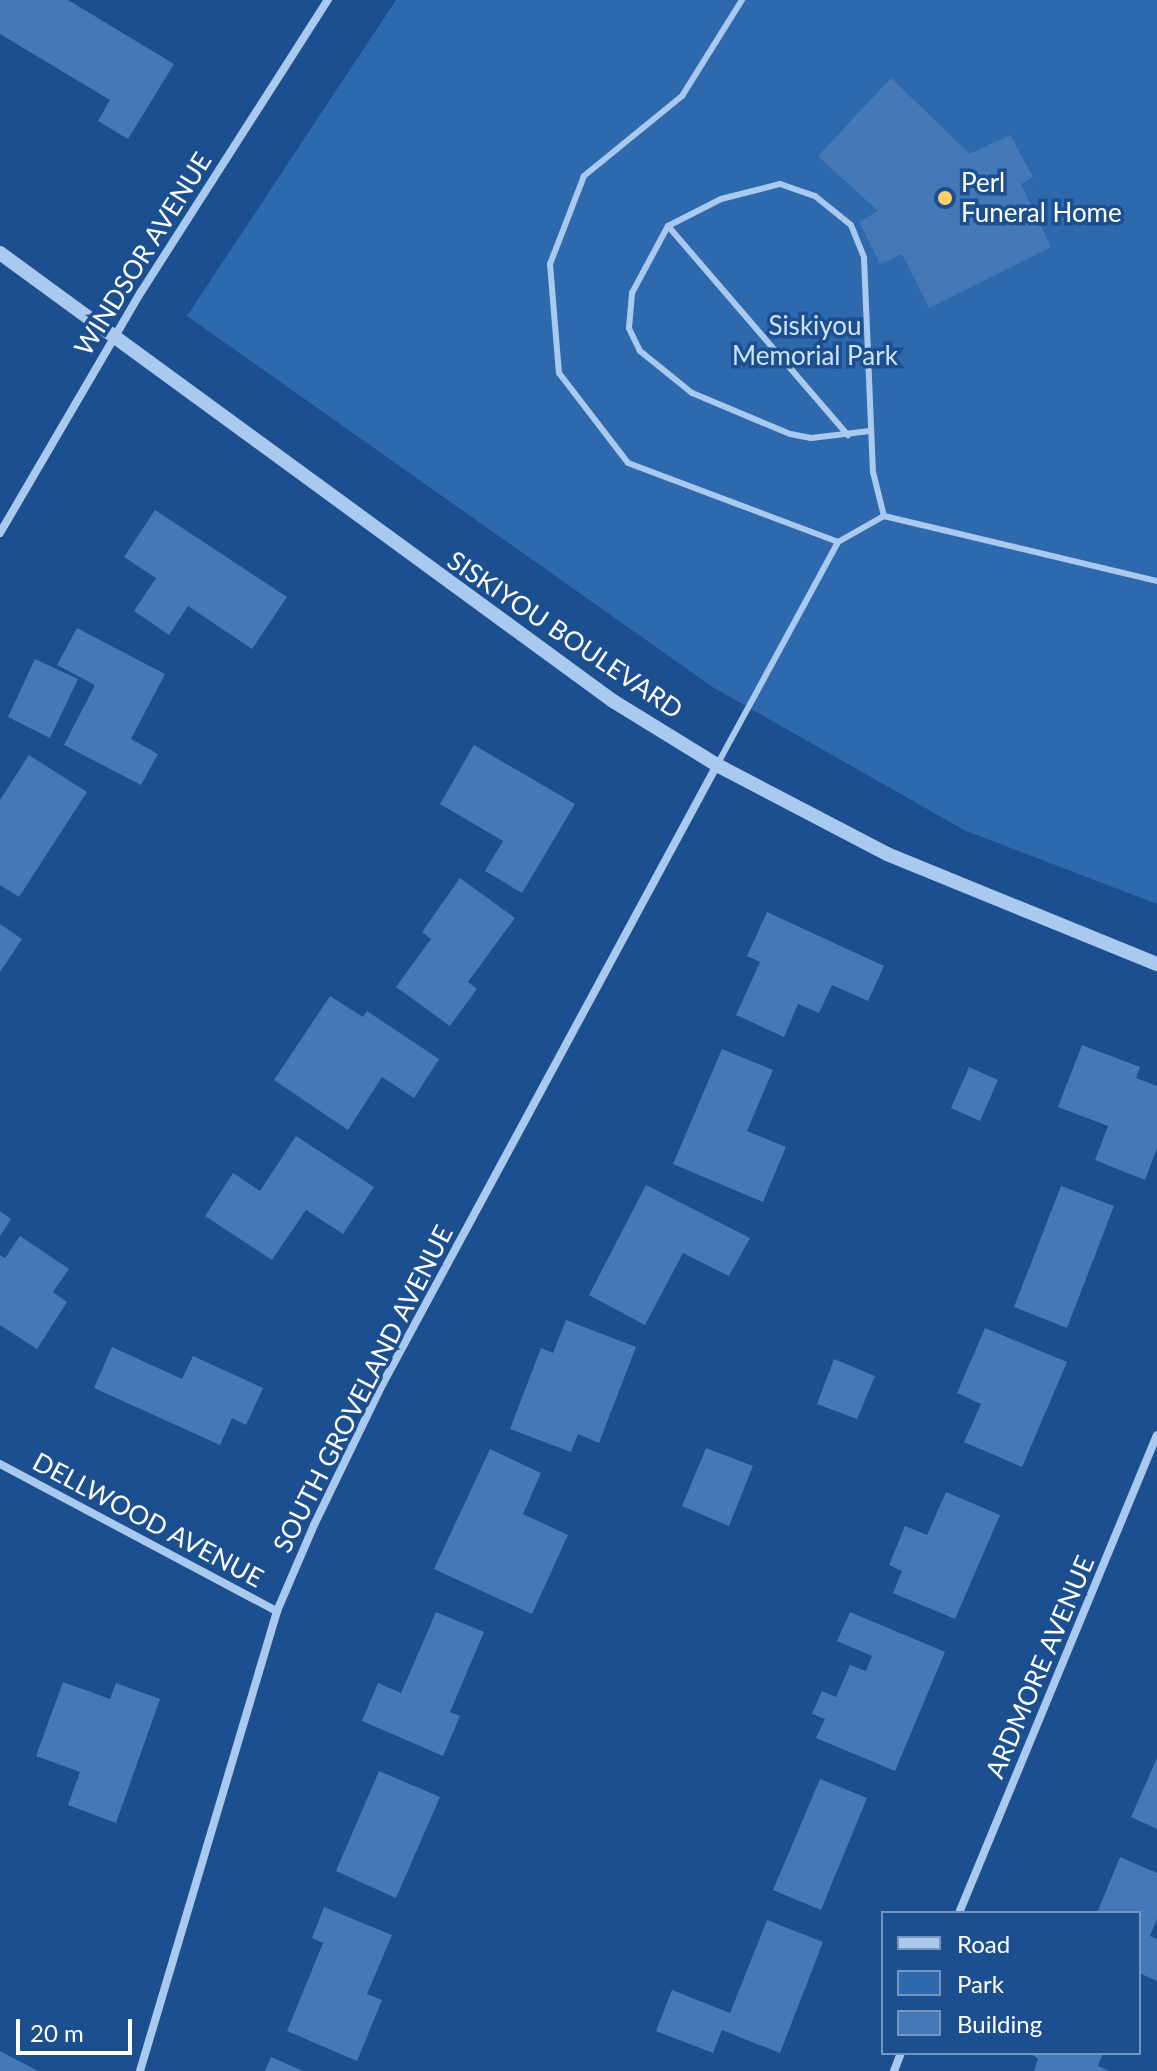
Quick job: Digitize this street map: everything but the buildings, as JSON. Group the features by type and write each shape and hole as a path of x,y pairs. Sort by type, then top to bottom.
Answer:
{"street":[{"name":"WINDSOR AVENUE","path":"0,533 113,337 328,0"},
{"name":"SISKIYOU BOULEVARD","path":"0,253 525,642 717,765 887,854 1157,964"},
{"name":"SOUTH GROVELAND AVENUE","path":"140,2071 277,1611 383,1383 717,765"},
{"name":"ARDMORE AVENUE","path":"960,1911 1157,1435"},
{"name":"DELLWOOD AVENUE","path":"0,1464 277,1611"}],"lane":[{"path":"742,0 682,96 584,176 550,264 559,373 628,463 838,542"},
{"path":"870,431 811,438 728,411 692,393 640,351 629,328 632,293 668,226 721,199 780,184 815,196 851,225 864,258 870,431 884,516"},
{"path":"668,226 848,435"},
{"path":"717,765 838,542 884,516 1157,581"}],"green space":[{"name":"Siskiyou Memorial Park","path":"396,0 1157,0 1157,904 966,831 714,688 187,316"}],"place":[{"name":"Perl Funeral Home","path":"945,198"}]}
